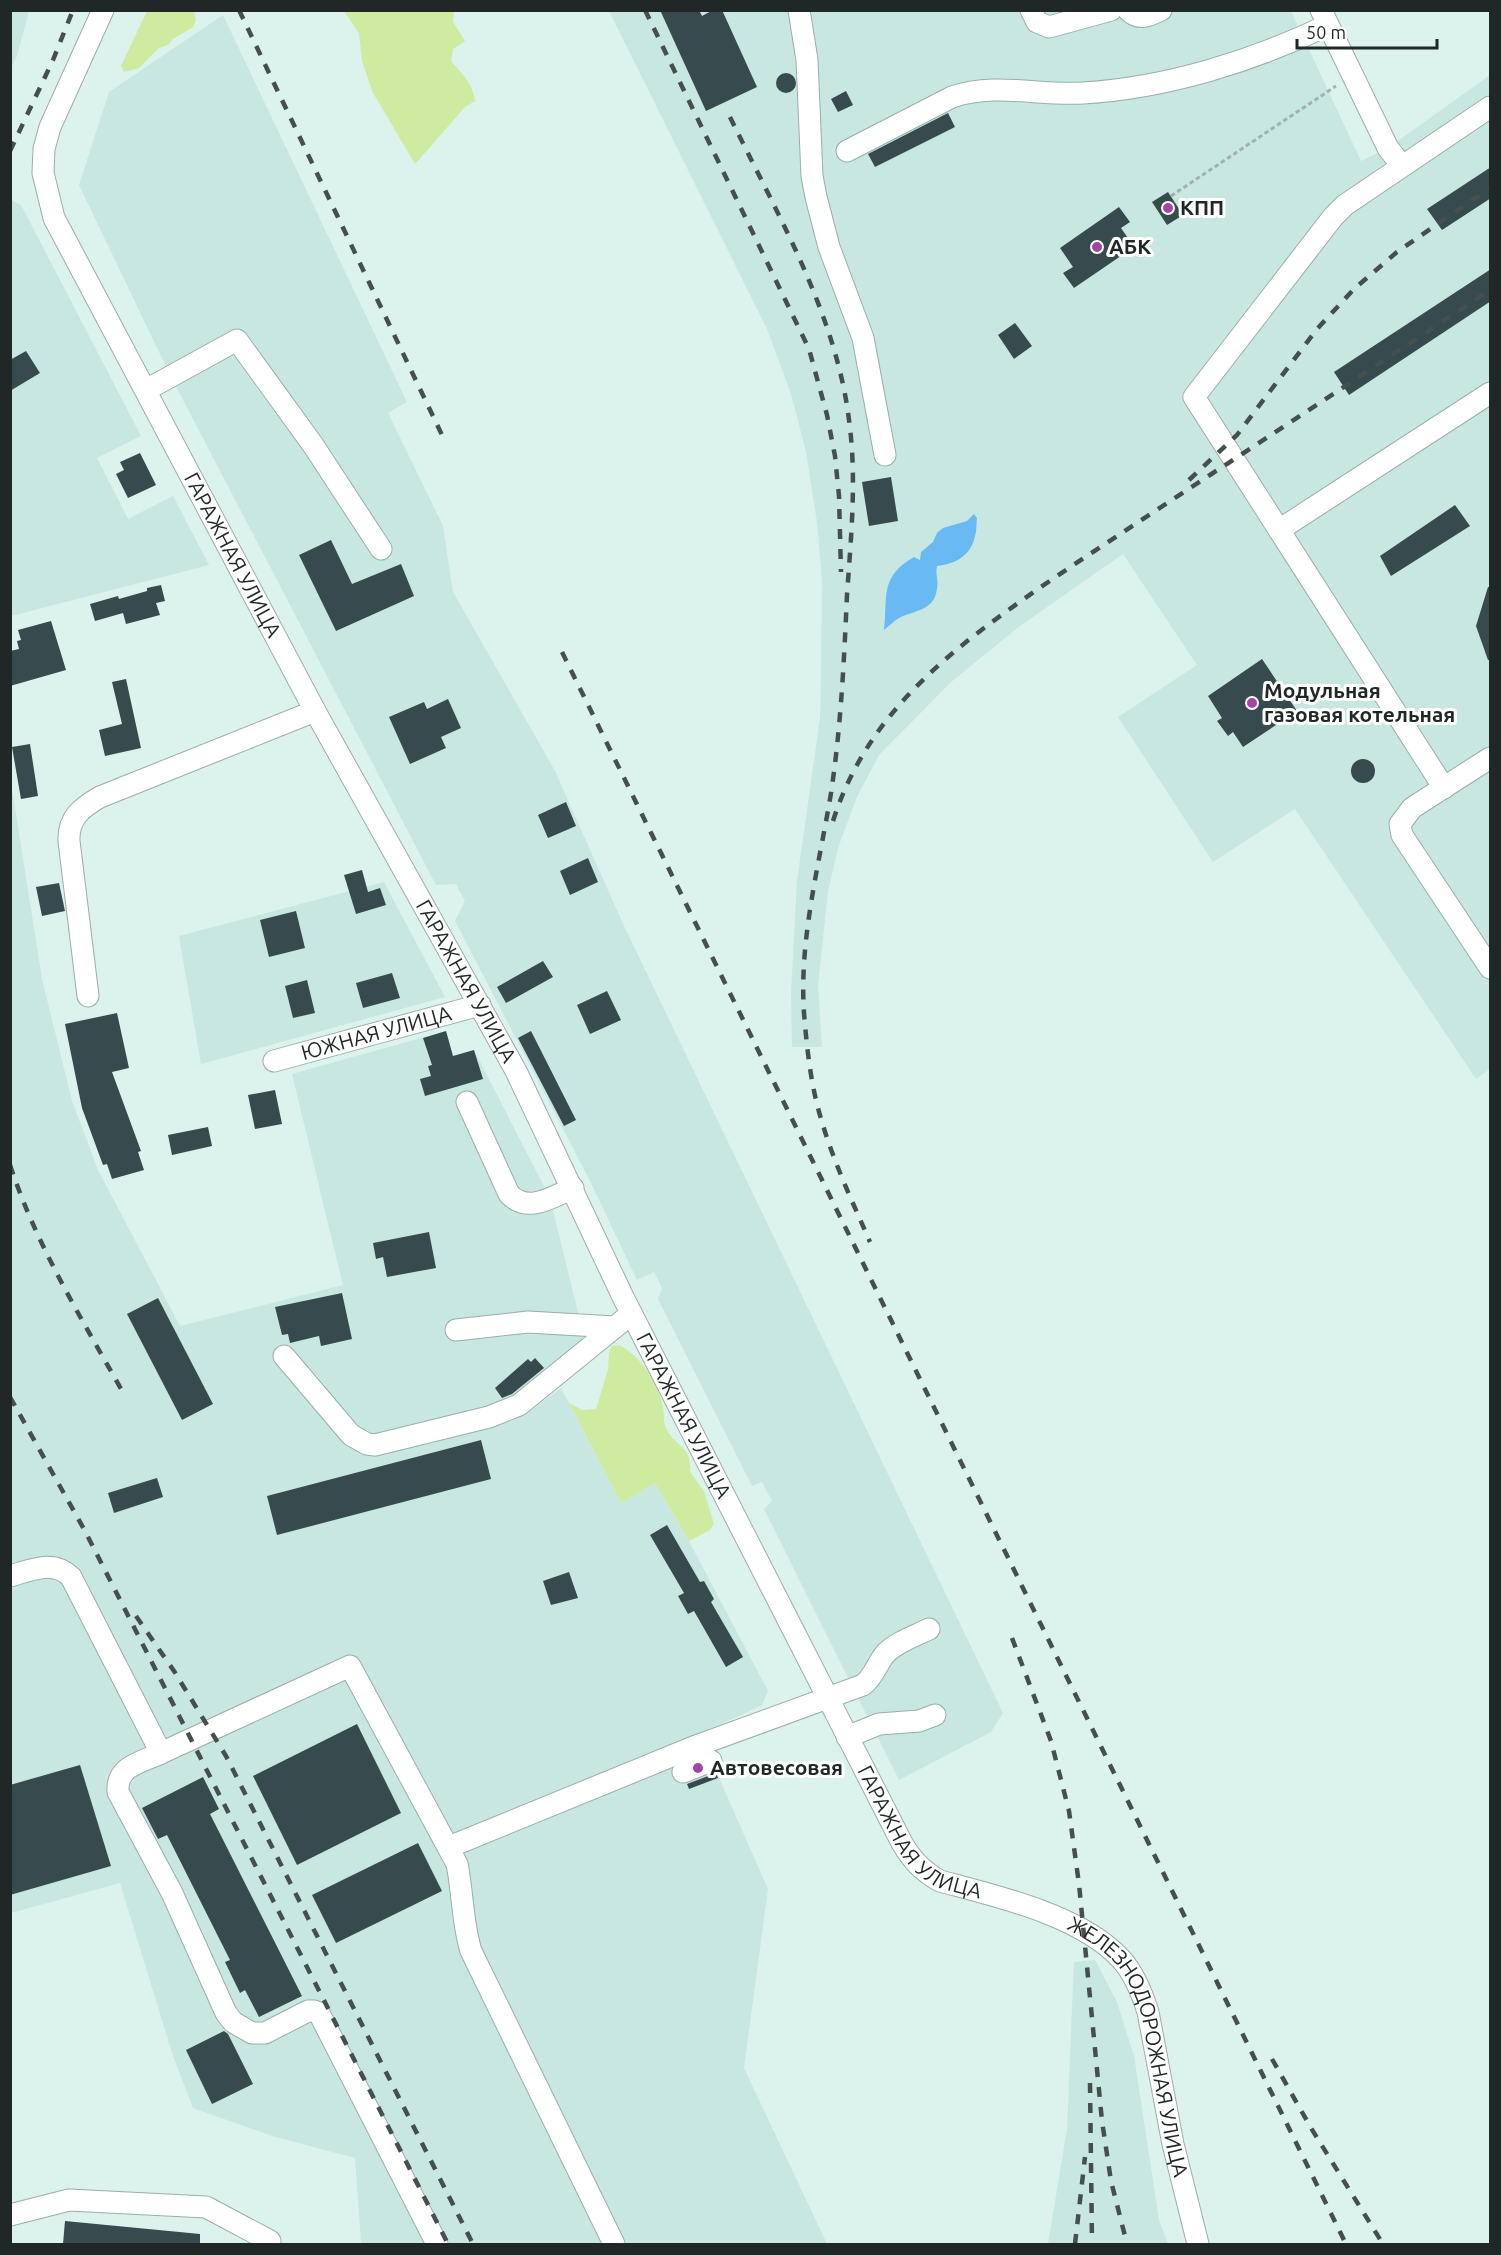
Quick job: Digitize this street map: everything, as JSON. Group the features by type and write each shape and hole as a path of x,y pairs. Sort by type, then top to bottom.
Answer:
{"street":[{"name":"ГАРАЖНАЯ УЛИЦА","path":"103,10 50,127 44,149 43,172 54,218 315,711 516,1071 632,1314 902,1843 917,1865 927,1874 940,1881 1004,1899"},
{"path":"800,10 807,60 812,176 816,197 829,247 863,338 885,455"},
{"path":"1031,10 1037,22 1049,27 1111,10"},
{"path":"1128,10 1132,15 1142,17 1161,10"},
{"path":"847,151 952,97 970,91 991,88 1033,93 1082,93 1122,89 1192,74 1257,55 1325,18 1388,148 1402,166"},
{"path":"1444,788 1194,397 1333,217 1357,196 1491,107"},
{"path":"146,390 237,340 313,446 381,549"},
{"path":"1279,530 1491,393"},
{"path":"88,996 68,829 75,816 83,807 100,797 315,711"},
{"path":"1491,758 1412,808 1400,824 1402,835 1491,968"},
{"name":"ЮЖНАЯ УЛИЦА","path":"274,1061 480,1005"},
{"path":"466,1102 509,1194 514,1200 520,1204 532,1204 573,1188"},
{"path":"284,1356 351,1434 367,1444 375,1445 505,1412 533,1395 632,1314"},
{"path":"456,1330 528,1322 615,1327"},
{"path":"10,1575 50,1566 58,1567 71,1577 161,1753"},
{"path":"448,1846 696,1746 829,1700 863,1685 869,1681 887,1653 896,1645 929,1629"},
{"path":"437,2244 319,2013 308,2011 265,2033 252,2033 242,2029 226,2013 172,1893 118,1792 119,1777 124,1770 350,1666 457,1864 464,1923 471,1951 614,2244"},
{"path":"847,1737 879,1724 919,1721 935,1715"},
{"path":"683,1772 711,1761"},
{"name":"ЖЕЛЕЗНОДОРОЖНАЯ УЛИЦА","path":"1004,1899 1064,1920 1095,1936 1122,1960 1132,1975 1142,1993 1150,2022 1173,2144 1198,2244"},
{"path":"10,2215 69,2200 206,2208 270,2241"}],"path":[{"path":"1171,196 1352,75"}],"shaded area":[{"path":"11,10 29,11 17,56 11,68"},
{"path":"609,11 1291,11 1361,161 1388,148 1490,75 1490,1069 1476,1079 1295,809 1213,862 1118,717 1197,665 1123,554 1020,626 951,682 879,755 857,797 839,845 828,891 818,986 822,1047 792,1047 791,993 797,881 820,718 821,680 822,581 817,522 806,452 791,394 767,329"},
{"path":"223,15 407,402 388,413 443,526 453,592 555,771 624,926 1003,1713 991,1732 899,1780 764,1509 772,1501 762,1482 752,1486 658,1299 662,1288 654,1272 637,1280 589,1179 455,921 465,901 456,884 436,885 171,377 79,185 109,92"},
{"path":"11,200 21,205 141,436 97,458 128,519 173,496 209,565 11,616"},
{"path":"10,776 42,979 72,1101 98,1170 180,1326 343,1285 292,1074 446,1031 453,1056 474,1050 550,1198 585,1341 508,1403 385,1453 491,1428 511,1421 529,1412 561,1388 621,1503 655,1483 691,1545 768,1691 762,1705 694,1737 708,1753 768,1889 744,2068 827,2244 363,2244 361,2242 355,2158 272,2136 193,2108 173,2056 120,1883 11,1913"},
{"path":"384,882 445,997 201,1064 179,936"},
{"path":"1095,1960 1117,2002 1134,2056 1159,2220 1168,2244 1048,2244 1067,2129 1074,1962"}],"green space":[{"path":"147,11 194,11 196,20 193,27 173,39 168,45 159,48 139,68 124,72 121,66"},
{"path":"344,11 454,11 453,22 465,41 453,49 451,61 469,84 475,101 465,107 415,164 372,91 362,61 359,33"},
{"path":"619,1345 634,1355 651,1377 662,1403 667,1430 686,1452 689,1457 690,1472 704,1491 714,1524 710,1530 689,1541 655,1483 621,1503 569,1403 582,1410 596,1409 608,1370 609,1353 612,1346"}],"water":[{"path":"974,514 977,518 973,543 961,558 937,566 937,586 932,602 923,609 899,618 884,630 887,589 895,572 914,557 920,560 921,552 933,542 937,533 943,528 967,521"}],"building":[{"path":"660,10 699,10 702,16 713,10 722,10 757,87 706,111"},
{"path":"786,73 793,76 796,83 793,90 786,93 779,90 776,83 779,76"},
{"path":"846,91 853,105 838,112 831,99"},
{"path":"948,113 955,127 875,167 868,154"},
{"path":"1491,167 1491,198 1442,230 1427,209"},
{"name":"КПП","path":"1168,192 1183,215 1167,225 1152,202"},
{"name":"АБК","path":"1119,207 1130,222 1121,228 1134,247 1074,288 1063,273 1073,267 1060,248"},
{"path":"1491,269 1491,301 1349,395 1334,372"},
{"path":"1015,323 1032,346 1014,359 998,335"},
{"path":"26,351 40,373 10,391 10,360"},
{"path":"140,453 156,485 128,498 116,474 124,470 120,462"},
{"path":"891,477 898,521 869,526 862,482"},
{"path":"1455,505 1470,526 1391,576 1380,556"},
{"path":"331,540 352,584 401,564 414,596 336,631 299,555"},
{"path":"161,585 165,601 156,603 160,615 126,624 123,613 95,621 90,604 118,596 119,599"},
{"path":"1488,587 1491,587 1491,660 1488,660 1476,626"},
{"path":"51,621 66,670 10,686 10,651 19,649 17,641 21,640 18,630"},
{"name":"Модульная газовая котельная","path":"1262,659 1297,711 1243,747 1233,732 1228,736 1217,721 1222,718 1208,696"},
{"path":"126,679 141,748 105,756 99,730 122,724 112,682"},
{"path":"448,699 461,728 441,737 446,748 410,764 389,717 424,702 427,709"},
{"path":"30,744 38,796 21,799 12,747"},
{"path":"1363,759 1368,760 1374,766 1374,776 1368,782 1363,783 1358,782 1352,776 1351,771 1352,766 1358,760"},
{"path":"566,802 576,826 548,838 538,815"},
{"path":"588,858 598,882 570,895 560,871"},
{"path":"362,870 368,892 380,888 386,905 356,914 344,875"},
{"path":"59,883 65,911 42,916 36,887"},
{"path":"296,911 305,948 269,957 260,920"},
{"path":"543,961 553,977 506,1003 497,987"},
{"path":"392,973 400,998 363,1008 356,983"},
{"path":"307,980 315,1013 293,1018 285,986"},
{"path":"607,991 621,1020 590,1034 577,1005"},
{"path":"117,1013 129,1068 112,1072 141,1151 138,1152 144,1170 112,1179 107,1164 103,1165 82,1108 65,1024"},
{"path":"446,1031 453,1056 474,1050 483,1079 425,1096 420,1079 431,1076 428,1066 432,1065 423,1038"},
{"path":"531,1031 576,1120 564,1126 518,1038"},
{"path":"275,1090 282,1124 255,1129 248,1095"},
{"path":"208,1127 212,1146 172,1155 168,1135"},
{"path":"429,1232 436,1268 387,1277 383,1257 376,1259 373,1243"},
{"path":"342,1293 352,1339 321,1346 319,1336 290,1343 288,1334 282,1335 275,1307"},
{"path":"158,1298 213,1404 182,1420 127,1314"},
{"path":"535,1358 544,1368 512,1394 502,1398 495,1388 528,1359 531,1362"},
{"path":"481,1440 491,1479 277,1535 267,1496"},
{"path":"157,1478 163,1497 114,1513 108,1493"},
{"path":"667,1525 700,1582 704,1581 714,1599 711,1602 743,1657 726,1667 694,1611 688,1614 678,1596 684,1593 650,1535"},
{"path":"569,1572 578,1598 551,1605 543,1581"},
{"path":"357,1724 401,1813 297,1865 253,1776"},
{"path":"80,1765 111,1866 10,1895 10,1785"},
{"path":"716,1773 718,1778 689,1789 687,1784"},
{"path":"203,1777 219,1809 210,1814 302,1996 259,2017 245,1990 240,1993 225,1962 230,1960 167,1835 158,1839 142,1808"},
{"path":"418,1843 442,1891 336,1943 312,1895"},
{"path":"224,2031 228,2034 253,2084 212,2104 186,2050"},
{"path":"65,2221 200,2234 200,2244 63,2244"}],"railway":[{"path":"10,151 53,60 73,10"},
{"path":"239,10 442,435"},
{"path":"645,10 809,349 827,415 835,456 839,496 841,572"},
{"path":"730,117 784,226 818,302 842,380 849,420 853,464 852,508 840,719 831,793 807,930 803,985 808,1055 818,1109 838,1168 870,1242"},
{"path":"1189,480 1237,435 1317,329 1354,289 1397,252 1490,188"},
{"path":"833,821 849,780 870,744 894,711 952,653 1054,578 1490,290"},
{"path":"562,652 1346,2244"},
{"path":"10,1165 47,1254 125,1396"},
{"path":"10,1397 85,1531 448,2244"},
{"path":"136,1616 174,1671 226,1756 473,2244"},
{"path":"1012,1638 1051,1741 1069,1811 1079,1884 1102,2121 1111,2181 1127,2244"},
{"path":"1272,2059 1311,2128 1383,2244"},
{"path":"1090,2083 1092,2244"},
{"path":"1075,2244 1085,2157"}],"place":[{"name":"КПП","path":"1168,208"},
{"name":"АБК","path":"1097,247"},
{"name":"Модульная газовая котельная","path":"1252,703"},
{"name":"Автовесовая","path":"698,1768"}]}
